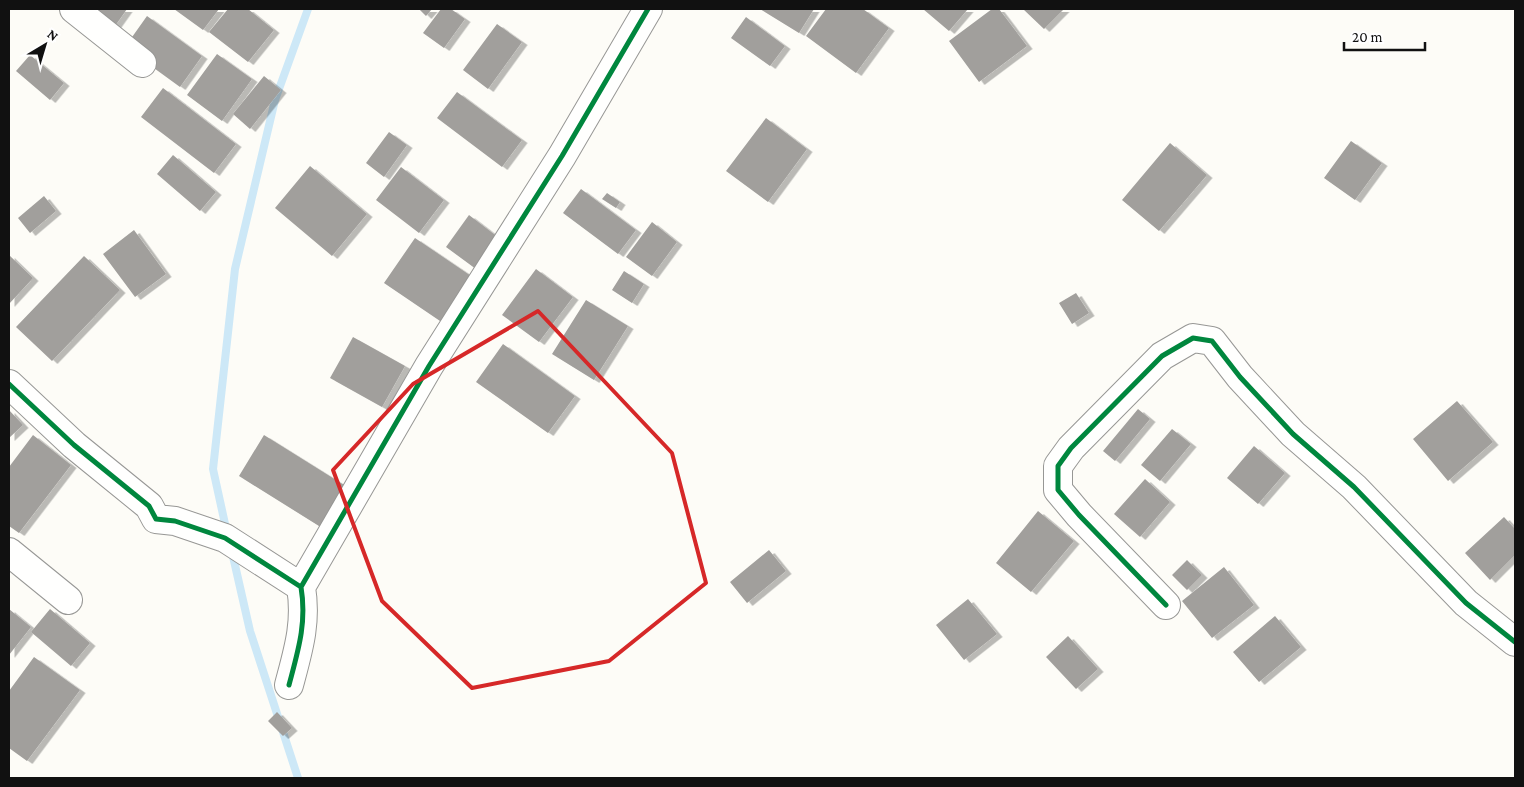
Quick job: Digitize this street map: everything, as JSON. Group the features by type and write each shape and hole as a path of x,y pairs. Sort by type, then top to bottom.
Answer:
{"street":[{"path":"74,9 142,63"},
{"path":"289,685 302,633 304,605 301,587 429,366 562,156 648,9"},
{"path":"1166,605 1079,515 1058,490 1058,466 1072,448 1162,356 1193,338 1212,341 1240,377 1293,434 1354,487 1466,603 1515,642"},
{"path":"9,384 74,445 149,506 156,519 175,521 226,538 301,587"},
{"path":"9,552 68,600"}],"highlighted area":[{"path":"538,311 672,453 706,583 609,661 472,688 382,601 333,470 413,384"}],"building":[{"path":"62,9 127,9 105,40"},
{"path":"174,9 219,9 203,30"},
{"path":"228,9 248,9 274,30 248,62 209,32"},
{"path":"419,9 432,9 426,16"},
{"path":"441,9 451,9 465,19 444,48 423,33"},
{"path":"760,9 814,9 799,33"},
{"path":"826,9 863,9 889,28 856,73 806,36"},
{"path":"923,9 968,9 949,31"},
{"path":"992,9 999,9 1027,46 979,82 949,41"},
{"path":"1023,9 1064,9 1044,29"},
{"path":"147,16 202,56 180,87 125,47"},
{"path":"746,17 785,46 770,66 731,38"},
{"path":"497,24 522,42 488,89 463,70"},
{"path":"217,54 252,79 222,121 187,95"},
{"path":"30,55 64,83 50,100 16,71"},
{"path":"264,76 281,90 250,129 233,114"},
{"path":"163,88 236,144 214,173 141,117"},
{"path":"457,92 522,140 502,167 437,118"},
{"path":"766,118 807,149 768,202 726,171"},
{"path":"389,132 407,145 384,177 366,163"},
{"path":"1351,141 1382,163 1355,200 1324,178"},
{"path":"1170,143 1207,175 1159,231 1122,200"},
{"path":"173,155 216,192 200,211 157,174"},
{"path":"310,166 367,214 332,256 275,208"},
{"path":"401,167 444,200 419,233 376,200"},
{"path":"581,189 636,230 618,254 563,213"},
{"path":"607,193 620,202 616,208 602,199"},
{"path":"44,196 56,211 30,233 18,218"},
{"path":"469,215 503,241 480,272 446,247"},
{"path":"652,222 677,242 652,276 626,257"},
{"path":"134,230 166,274 135,297 103,254"},
{"path":"415,238 474,278 443,323 384,283"},
{"path":"9,255 33,278 9,304"},
{"path":"84,256 120,290 52,361 16,327"},
{"path":"536,269 573,297 539,342 502,315"},
{"path":"624,271 644,284 632,303 612,290"},
{"path":"1076,293 1089,313 1072,324 1059,303"},
{"path":"586,300 628,326 594,380 552,354"},
{"path":"353,337 405,366 382,407 330,378"},
{"path":"503,344 575,396 548,433 476,382"},
{"path":"1457,401 1493,442 1448,481 1413,439"},
{"path":"1138,409 1150,419 1115,461 1103,451"},
{"path":"9,410 23,425 9,438"},
{"path":"1172,429 1191,444 1160,481 1141,465"},
{"path":"33,435 71,465 19,533 9,526 9,467"},
{"path":"264,435 352,490 327,531 239,476"},
{"path":"1254,446 1285,473 1258,504 1227,478"},
{"path":"1145,479 1170,502 1140,537 1114,514"},
{"path":"1038,511 1074,541 1031,592 996,563"},
{"path":"1504,517 1515,529 1515,555 1490,580 1465,553"},
{"path":"769,550 786,571 747,603 730,582"},
{"path":"1187,560 1202,575 1187,590 1172,575"},
{"path":"1224,567 1254,605 1212,638 1182,601"},
{"path":"968,599 997,634 964,660 936,625"},
{"path":"9,609 31,627 9,655"},
{"path":"50,609 90,643 71,666 31,632"},
{"path":"1275,616 1301,647 1259,682 1233,652"},
{"path":"1068,636 1098,669 1076,689 1046,657"},
{"path":"34,657 80,690 27,761 9,748 9,691"},
{"path":"277,712 292,728 283,736 268,721"}],"waterway":[{"path":"227,533 213,469 235,269 275,100 308,9"},
{"path":"232,552 250,631 298,778"}],"cycle path":[{"path":"289,685 302,625 303,600 301,587 429,366 562,156 648,9"},
{"path":"1166,605 1079,515 1058,490 1058,466 1071,448 1162,356 1193,338 1212,341 1240,377 1293,434 1354,487 1466,603 1515,642"},
{"path":"9,384 74,445 149,506 156,519 175,521 225,538 301,587"}]}
